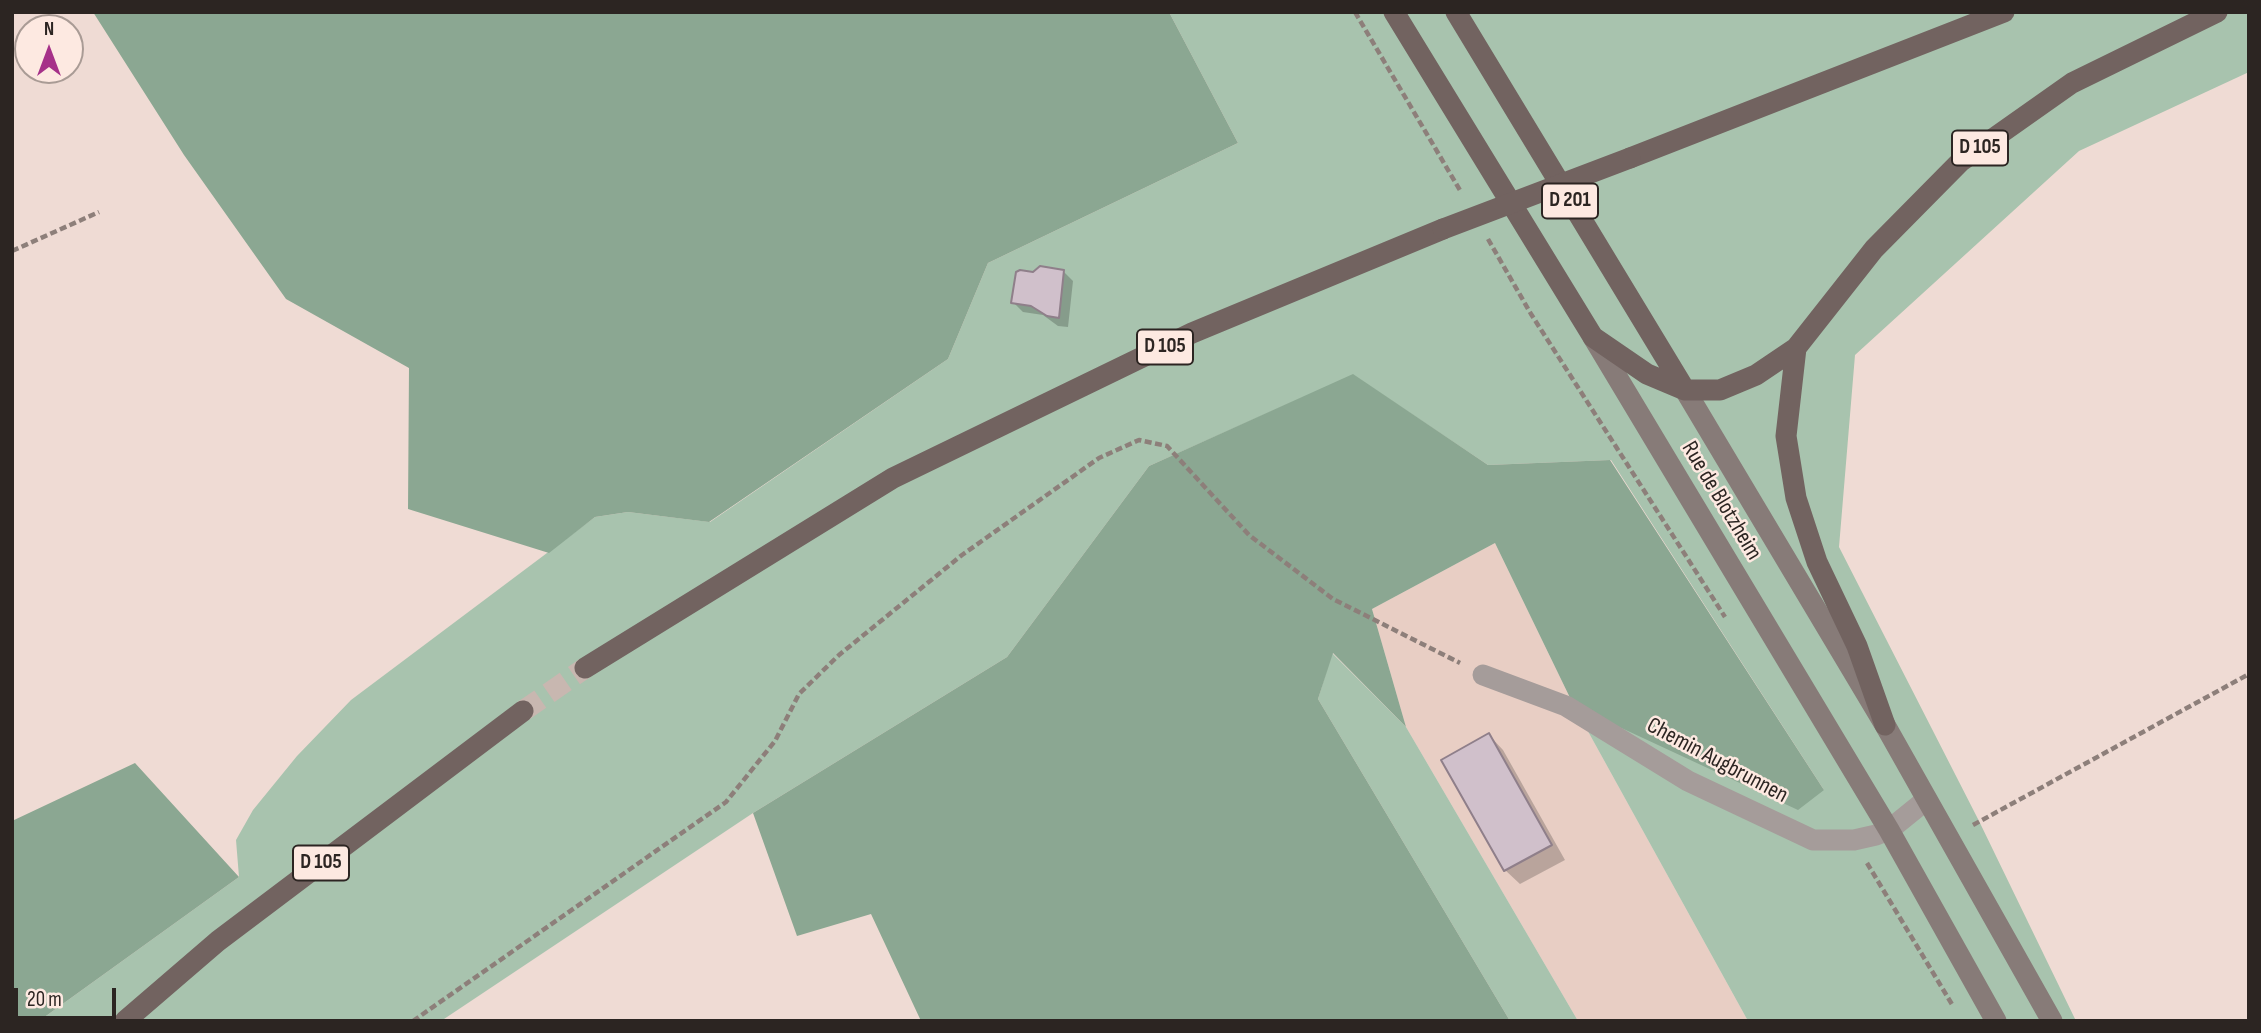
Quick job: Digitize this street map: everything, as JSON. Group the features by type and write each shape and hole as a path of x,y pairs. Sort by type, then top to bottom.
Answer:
{"main road":[{"name":"Rue de Blotzheim","path":"1394,12 1889,830 1996,1021"},
{"name":"Rue de Blotzheim","path":"1456,12 1885,725 2052,1021"},
{"name":"D 105","path":"585,668 893,478 1192,333 1443,229 2004,12"},
{"name":"D 105","path":"1685,390 1720,390 1756,375 1796,348 1874,249 1960,162 2072,83 2217,12"},
{"name":"D 201","path":"1592,337 1647,374 1685,390"},
{"path":"1796,348 1786,436 1796,498 1816,562 1857,646 1885,725"},
{"name":"D 105","path":"125,1021 218,941 523,711"}],"street":[{"name":"Chemin Augbrunnen","path":"1483,674 1566,706 1688,780 1813,840 1854,840 1889,830 1926,800"}],"path":[{"path":"1354,12 1461,193"},
{"path":"12,251 99,212"},
{"path":"1482,229 1531,314 1727,619"},
{"path":"413,1021 726,802 775,741 799,694 839,655 962,555 1099,458 1139,440 1167,446 1250,535 1333,599 1483,674"},
{"path":"1949,838 2006,804 2249,674"},
{"path":"1854,840 1957,1014"},
{"path":"1876,879 1906,861"}],"shaded area":[{"path":"1495,543 1574,706 1748,1021 1578,1021 1406,727 1372,609"}],"green space":[{"path":"93,12 1169,12 1238,143 988,263 948,359 709,522 628,512 595,517 549,553 408,509 409,368 286,299 184,155"},
{"path":"1169,12 2249,12 2249,72 2079,151 1855,355 1839,547 1979,821 2076,1021 1748,1021 1574,706 1824,790 1611,460 1488,465 1353,375 1149,466 1007,657 753,813 441,1021 39,1021 239,877 236,840 253,810 297,756 351,700 595,517 628,512 710,522 948,359 988,263 1238,143"},
{"path":"1353,374 1488,465 1610,460 1824,790 1798,810 1574,706 1495,543 1372,609 1406,727 1333,653 1318,699 1510,1021 921,1021 871,914 797,936 753,813 1007,657 1149,466"},
{"path":"1332,653 1406,727 1578,1021 1510,1021 1318,699"},
{"path":"135,763 239,877 39,1021 12,1021 12,821"}],"building":[{"path":"1040,266 1064,270 1059,318 1047,316 1031,306 1011,303 1016,272 1033,272"},
{"path":"1489,733 1552,845 1504,871 1441,760"}],"tunnel":[{"path":"523,711 585,668"}]}
